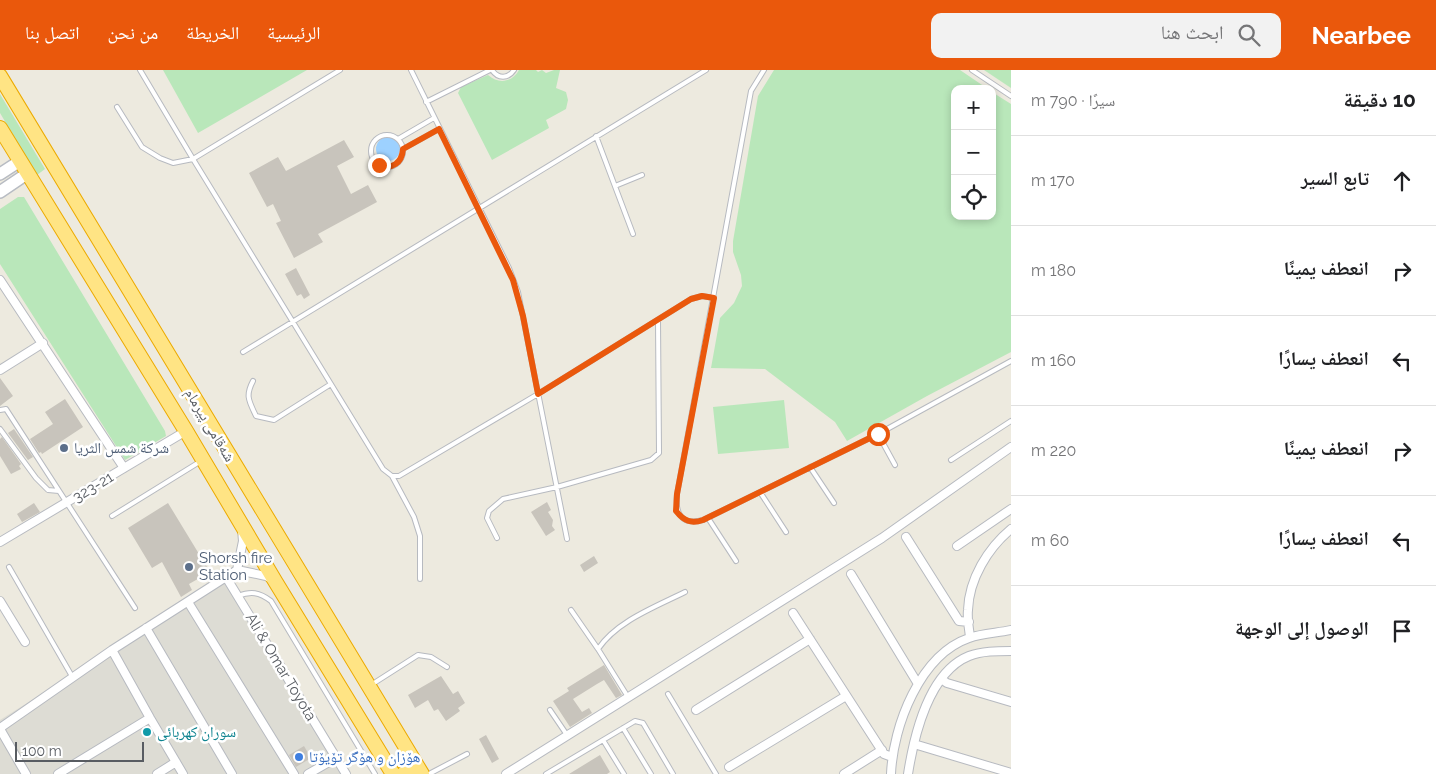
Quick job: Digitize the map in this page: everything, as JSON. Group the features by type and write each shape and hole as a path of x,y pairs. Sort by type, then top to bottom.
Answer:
{"highway":[{"name":"شەقامی پیرمام","path":"0,76 210,426 424,773"},
{"name":"شەقامی پیرمام","path":"0,128 393,774"},
{"path":"403,774 410,770 424,773"}],"street":[{"path":"2,190 7,180 0,175 20,161"},
{"path":"2,190 28,173"},
{"path":"0,280 124,468"},
{"path":"0,370 42,343"},
{"name":"323-21","path":"0,542 186,431"},
{"path":"506,774 701,651 779,605 882,538 1011,447"},
{"path":"957,546 1011,509"},
{"path":"237,570 243,541 242,527"},
{"path":"970,637 969,598 977,574 988,553 1011,529"},
{"path":"906,537 959,621 969,622"},
{"path":"26,774 0,728 112,650 237,570 266,576 275,581"},
{"path":"851,574 918,684"},
{"name":"Ali & Omar Toyota","path":"226,577 346,774"},
{"path":"0,601 25,642"},
{"path":"188,602 294,774"},
{"path":"793,613 884,754 892,757"},
{"path":"146,628 232,774"},
{"path":"891,774 892,757 898,729 918,684 929,668 943,653 970,637 1011,630"},
{"path":"696,710 810,639"},
{"path":"112,650 184,774"},
{"path":"908,774 914,744 925,707 941,680 958,662 971,656 996,651 1011,651"},
{"path":"941,680 1011,702"},
{"path":"729,767 846,696"},
{"path":"58,774 150,718"},
{"path":"914,744 1011,773"},
{"path":"844,774 882,750"},
{"path":"308,774 336,758"},
{"path":"157,774 176,762"}],"lane":[{"path":"140,70 383,469 392,476 414,517 420,536 420,579"},
{"path":"117,107 142,146 160,158 173,163 193,159 340,70"},
{"path":"410,70 509,268 518,292 567,539"},
{"path":"426,102 491,70 496,75 504,77 511,74 514,70"},
{"path":"243,352 706,70"},
{"path":"764,70 751,91 676,511 684,519 698,522 708,518 878,434 1011,361"},
{"path":"972,70 1011,96"},
{"path":"398,139 434,118"},
{"path":"403,149 439,129"},
{"path":"386,134 398,139 403,149 402,158 389,167 379,165 372,157 371,147 376,138 386,134"},
{"path":"596,136 633,234"},
{"path":"615,186 642,176"},
{"path":"392,476 399,476 538,394 691,299 702,296 714,298"},
{"path":"497,538 487,518 489,511 503,499 651,460 659,453 658,320"},
{"path":"253,382 248,398 256,416 274,420 331,384"},
{"path":"0,410 6,409 135,608"},
{"path":"951,460 1011,421"},
{"path":"0,429 36,478 48,490 59,491"},
{"path":"878,434 895,465"},
{"path":"112,516 203,460"},
{"path":"810,467 834,503"},
{"path":"760,492 786,532"},
{"path":"708,518 736,561"},
{"path":"9,567 73,678"},
{"path":"238,596 248,592 256,593 262,595 270,602 375,774"},
{"path":"598,649 606,637 633,618 684,592"},
{"path":"270,602 284,595"},
{"path":"571,610 628,697"},
{"path":"369,686 418,655 431,657 447,667"},
{"path":"668,694 716,774"},
{"path":"550,710 567,736"},
{"path":"546,774 635,721 643,724 673,774"},
{"path":"623,728 651,774"},
{"path":"603,740 624,774"},
{"path":"424,773 467,754"}],"shaded area":[{"path":"223,580 346,774 0,774 0,720"}],"green space":[{"path":"163,70 307,70 198,133"},
{"path":"519,70 536,70 538,72 542,70 546,73 560,70 556,88 566,92 568,100 566,109 546,120 549,128 492,160 458,93 461,87 488,75 496,80 505,81 513,78"},
{"path":"774,70 960,70 982,85 951,85 951,220 996,220 996,95 1011,104 1011,352 847,441 835,422 765,369 711,368 720,318 734,303 742,286 741,275 733,252 733,241 758,96"},
{"path":"984,70 1011,70 1011,88"},
{"path":"0,94 45,169 37,175 0,113"},
{"path":"18,197 24,197 165,431 166,436 125,460 0,264 0,209"},
{"path":"784,400 789,448 718,454 713,407"}],"water":[{"path":"388,137 396,141 400,149 396,157 388,161 380,157 376,149 380,141"}],"building":[{"path":"344,140 354,157 337,166 351,194 368,185 377,202 318,234 323,242 294,258 276,223 281,221 273,204 267,207 249,173 278,157 286,171"},
{"path":"296,268 310,295 304,299 301,294 297,296 285,274"},
{"path":"0,378 13,396 0,406"},
{"path":"65,399 83,427 42,454 41,452 39,453 30,439 53,424 45,412"},
{"path":"14,429 33,457 28,460 8,433"},
{"path":"2,437 21,464 19,466 21,469 11,474 0,456 0,439"},
{"path":"547,502 551,510 548,512 553,520 552,526 555,530 546,536 531,512"},
{"path":"34,503 40,512 22,522 17,514"},
{"path":"168,503 210,572 189,584 192,590 181,597 162,562 152,568 128,528"},
{"path":"594,556 598,563 584,572 580,565"},
{"path":"604,665 622,695 616,698 604,680 597,684 573,699 582,712 589,708 592,713 570,727 553,701 569,691 567,688"},
{"path":"441,676 453,694 458,691 465,703 458,708 460,711 446,721 438,709 434,711 428,700 415,708 408,695"},
{"path":"486,735 499,759 492,763 479,739"},
{"name":"هۆزان و هۆگر تۆیۆتا","path":"304,746 311,758 296,767 289,755"},
{"path":"600,755 610,772 607,774 569,774"}],"place":[{"name":"شركة شمس الثريا","path":"64,448"},
{"name":"Shorsh fire Station","path":"189,567"},
{"name":"سوران کهربائی","path":"147,732"},
{"name":"هۆزان و هۆگر تۆیۆتا","path":"299,757"}],"route":[{"path":"379,165 389,167 394,165 402,158 403,149 439,129 509,268 518,292 538,394 691,299 702,296 714,298 677,494 676,511 684,519 693,522 703,520 878,434"}]}
